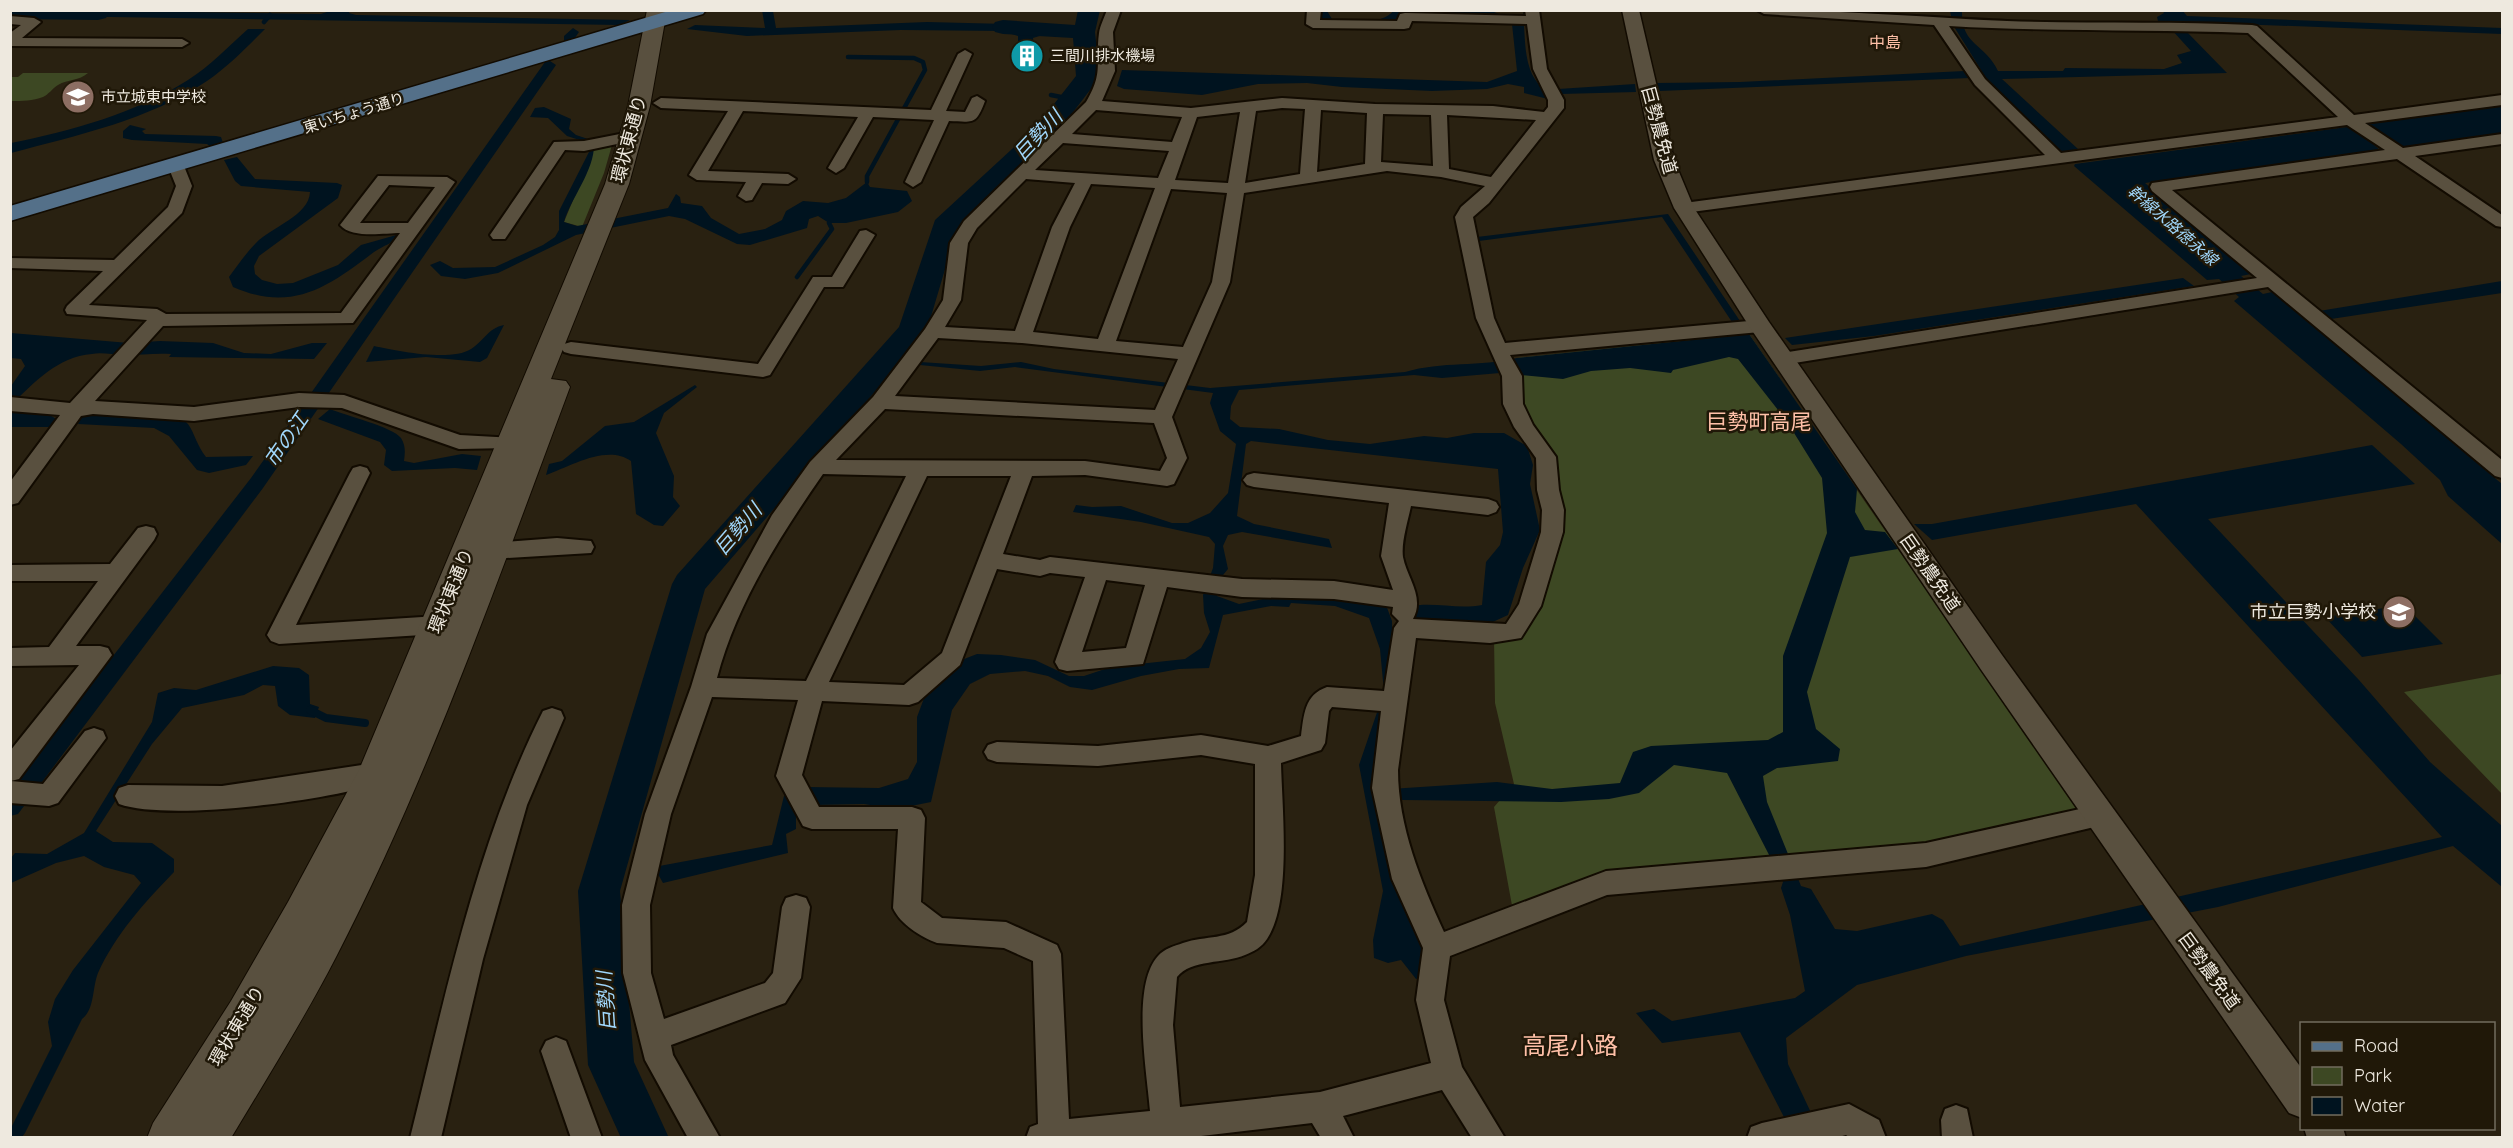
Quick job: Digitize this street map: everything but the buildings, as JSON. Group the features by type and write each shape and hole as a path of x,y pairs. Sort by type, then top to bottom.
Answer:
{"main road":[{"name":"環状東通り","path":"206,1137 289,1004 336,915 404,773 637,183 661,103 670,15"},
{"name":"環状東通り","path":"168,1137 245,1015 302,914 375,774 617,184 670,15"},
{"name":"東いちょう通り","path":"10,214 176,166 670,15"}],"street":[{"path":"705,1137 660,1060 637,973 636,905 658,814 703,687 715,640 780,520 818,467 880,402 933,332 952,300 959,243 970,225 1062,138 1092,105 1102,88 1107,71 1106,32 1114,10"},
{"path":"1314,10 1313,24 1404,25 1405,17 1532,15 1540,69 1556,100 1556,108 1549,117 1534,131 1483,199 1467,211 1464,217 1485,318 1505,362 1513,405 1524,428 1546,457 1548,490 1553,510 1552,532 1530,606 1513,632 1490,634 1406,628"},
{"name":"巨勢農免道","path":"1630,10 1664,160 1684,208 1760,326 2098,816 2300,1099"},
{"path":"1764,10 1834,12 1967,23 2162,25 2252,29 2353,122 2502,222"},
{"path":"2043,10 2052,25"},
{"path":"10,20 34,22 10,41"},
{"path":"1943,21 1980,82 2059,160"},
{"path":"10,41 182,43"},
{"path":"914,182 965,54"},
{"path":"1684,208 2353,122 2502,100"},
{"path":"661,103 970,117 977,101"},
{"path":"1092,105 1191,112 1282,103 1375,110 1492,111 1549,117"},
{"path":"818,467 1085,468 1167,479 1177,458 1162,417 1221,282 1238,189 1249,106"},
{"path":"1308,178 1313,106"},
{"path":"737,108 697,175 788,179"},
{"path":"1373,167 1375,110"},
{"path":"1439,110 1441,172"},
{"path":"1105,345 1191,112"},
{"path":"836,168 868,113"},
{"path":"499,235 560,145 584,146 630,137"},
{"path":"1062,138 1178,147"},
{"path":"2502,139 2393,150 2158,187 2502,471"},
{"path":"158,320 157,315 74,310 176,209 184,186 176,166"},
{"path":"1025,174 1238,189 1373,167 1441,172 1496,183"},
{"path":"746,196 757,178"},
{"path":"1022,337 1061,227 1086,178"},
{"path":"14,488 75,410 158,320 346,319 447,182 384,180 349,225 358,228 413,228"},
{"path":"571,348 763,371 819,281 837,283 866,235"},
{"path":"10,263 119,266"},
{"path":"1782,358 2273,281"},
{"path":"1505,362 1760,326"},
{"path":"933,332 1022,337 1189,354"},
{"path":"12,404 75,410 93,407 194,414 299,400 324,400 344,402 459,442 510,443"},
{"path":"880,402 1162,417"},
{"path":"920,469 813,691 789,776 812,818 912,818 907,909 937,930 1006,935 1047,954 1047,1136 1320,1107 1449,1073"},
{"path":"703,687 909,695 952,658 1024,469"},
{"path":"360,473 279,635 438,625"},
{"path":"1254,480 1488,507"},
{"path":"1401,498 1392,556 1404,588 1402,600 1406,628 1383,701 1386,794 1406,879 1437,948 1430,1000 1449,1073 1490,1137"},
{"path":"56,656 146,534"},
{"path":"490,551 557,546 583,547"},
{"path":"989,560 1040,568 1050,566 1213,584 1334,590 1402,600"},
{"path":"1098,571 1067,662 1135,657 1158,578"},
{"path":"10,573 116,572"},
{"path":"10,657 100,655 17,787 49,795 94,738"},
{"path":"997,752 1098,756 1201,745 1268,756 1312,743 1317,707 1327,697 1383,701"},
{"path":"425,1137 469,959 514,805 552,718"},
{"path":"1166,1123 1158,995 1163,972 1172,961 1182,955 1235,948 1258,931 1266,900 1269,854 1268,756"},
{"path":"128,796 168,801 239,798 375,774"},
{"path":"1437,948 1606,883 1926,855 2098,816"},
{"path":"654,1037 775,993 787,978 796,907"},
{"path":"556,1052 587,1137"},
{"path":"1320,1107 1339,1137"},
{"path":"1771,1136 1849,1119 1868,1131 1871,1137"}],"green space":[{"path":"23,73 88,73 58,85 43,97 11,101 11,77 18,77"},
{"path":"612,145 604,173 582,227 564,222 594,149"},
{"path":"1749,334 2081,814 1925,849 1808,859 1513,911 1494,807 1514,784 1495,703 1494,638 1520,637 1542,608 1560,527 1523,412 1521,375 1517,358"},
{"path":"2502,674 2502,794 2404,692"}],"water":[{"path":"55,10 321,14 350,10 349,13 356,15 630,20 620,25 47,16"},
{"path":"762,10 773,11 776,28 927,22 1050,25 1046,34 1033,38 1034,47 1018,48 1018,36 1002,31 901,30 747,36 687,29 695,25 765,28"},
{"path":"1321,10 1327,11 1332,19 1356,21 1382,18 1394,10 1489,10 1499,14 1523,14 1525,10 1525,15 1400,13 1396,21 1392,22 1320,22"},
{"path":"2182,10 2187,16 2502,28 2502,34 2158,21 2157,17 2164,13 2163,11"},
{"path":"1950,11 1962,11 1965,31 1993,62 1998,71 2063,71 2065,68 2164,69 2182,63 2177,55 2191,51 2171,29 2185,30 2227,73 2002,79 2078,149 2062,152 1986,78 1953,25"},
{"path":"1512,24 1524,25 1528,62 1534,77 1548,99 1524,93 1524,87 1508,84 1487,89 1432,91 1307,83 1258,84 1202,95 1124,89 1117,86 1122,70 1487,82 1517,71"},
{"path":"248,29 265,29 223,69 185,95 112,125 11,153 11,143 57,133 103,119 168,92 204,69"},
{"path":"1964,71 1970,78 1660,91 1656,83 1740,82"},
{"path":"1635,84 1636,92 1561,94 1558,89"},
{"name":"幹線水路徳永線","path":"2502,106 2502,133 2401,147 2390,141 2373,144 2380,150 2145,183 2251,274 2241,276 2263,294 2272,292 2502,484 2502,544 2448,496 2440,480 2401,444 2234,301 2239,297 2219,279 2207,280 2074,166 2075,164 2347,127 2358,133 2374,130 2367,124"},
{"path":"544,107 571,119 569,129 576,135 594,141 591,162 564,222 577,226 668,208 676,194 680,197 681,203 702,206 711,218 739,234 765,229 782,220 786,211 803,201 828,203 846,198 867,182 870,187 907,191 912,201 898,212 846,223 829,223 818,216 809,219 807,228 750,245 737,244 685,219 669,216 576,235 498,273 465,279 441,276 430,265 440,261 453,268 495,267 555,237 559,230 559,211 590,150 586,142 567,136 548,118 530,117 535,108"},
{"path":"130,125 146,129 142,131 145,134 216,136 221,137 223,143 211,147 207,144 123,138 123,131"},
{"path":"237,157 255,179 342,185 338,198 259,256 254,266 255,274 262,280 277,284 293,283 338,265 361,245 400,234 341,276 308,292 291,297 273,297 233,287 229,277 245,255 263,237 303,208 310,192 241,186 235,181 224,160"},
{"path":"1668,214 1740,321 1732,322 1662,217 1479,241 1477,237"},
{"path":"2183,278 2194,286 1874,336 1792,345 1785,338"},
{"path":"2502,281 2502,293 2331,319 2319,311"},
{"path":"504,325 487,358 480,362 426,357 366,362 374,346 424,354 462,353 475,346 494,329"},
{"path":"11,333 129,343 160,341 213,343 244,353 271,354 312,343 327,343 314,359 169,357 171,354 100,353 79,356 47,372 11,405 11,386 25,366 21,359 11,358"},
{"path":"1749,334 1857,489 1855,512 1865,530 1885,532 1898,549 1850,557 1807,692 1816,729 1840,749 1838,761 1777,768 1763,776 1767,802 1801,886 1811,889 1835,929 1857,931 1932,914 1943,920 1960,946 2442,837 2136,504 1932,540 1914,524 1932,524 2372,445 2415,484 2208,519 2359,680 2430,762 2502,826 2502,887 2453,846 2218,907 1966,956 1857,985 1786,1038 1788,1064 1823,1138 1785,1119 1740,1032 1662,1043 1636,1013 1654,1009 1672,1021 1795,998 1805,991 1790,915 1781,888 1783,882 1727,773 1674,765 1639,793 1609,799 1561,802 1403,800 1394,797 1375,800 1394,881 1409,902 1426,963 1426,976 1416,979 1401,960 1388,963 1374,958 1373,940 1383,891 1359,765 1384,692 1380,649 1369,618 1335,606 1291,603 1289,607 1271,606 1223,615 1209,668 1179,669 1141,676 1092,690 1070,687 1048,676 1025,671 990,674 970,684 952,710 931,802 896,809 864,804 813,805 796,814 796,829 786,834 788,853 663,883 654,867 772,845 784,796 806,787 879,788 908,779 917,762 917,717 926,693 959,661 977,654 1001,655 1035,660 1069,676 1084,676 1111,667 1185,659 1201,648 1210,632 1204,613 1203,595 1213,568 1215,544 1209,537 1141,522 1073,512 1076,505 1121,506 1172,523 1188,523 1210,513 1228,493 1236,444 1220,431 1210,403 1213,393 1015,367 980,371 920,365 920,362 981,366 1021,362 1054,369 1210,388 1405,372 1433,366","holes":["1729,357 1738,359 1786,420 1822,478 1827,533 1783,656 1783,732 1768,740 1651,746 1633,752 1620,783 1552,789 1497,782 1375,790 1375,752 1393,683 1392,621 1386,605 1333,596 1263,599 1239,604 1217,596 1218,581 1228,569 1223,546 1228,535 1242,532 1332,548 1329,539 1254,524 1237,516 1246,444 1251,441 1498,469 1503,532 1500,545 1486,562 1482,605 1463,607 1417,605 1408,607 1412,620 1484,626 1508,615 1523,568 1540,530 1530,484 1533,465 1527,446 1504,433 1474,433 1447,438 1424,436 1370,444 1328,440 1279,429 1240,427 1230,419 1231,406 1239,390 1414,375 1442,378 1500,373 1563,379 1591,371 1630,368 1671,373 1673,370"]},
{"path":"695,385 697,387 664,413 656,433 674,476 673,497 680,506 663,526 654,525 636,514 631,461 621,456 589,458 546,475 549,464 562,461 605,426 634,422"},
{"path":"10,409 48,414 58,420 51,427 11,427"},
{"path":"330,409 396,434 404,444 404,461 414,463 462,454 481,456 477,470 455,468 392,471 384,465 386,450 380,442 318,419"},
{"path":"95,411 172,416 188,424 206,457 253,456 246,465 209,473 197,470 169,436 154,428 78,424 83,415"},
{"path":"2404,605 2443,644 2362,657 2325,617"},
{"path":"273,666 299,668 309,675 310,704 319,707 315,718 290,715 278,706 275,686 263,685 244,695 182,708 152,744 96,831 113,842 152,843 174,859 174,872 142,907 113,945 98,973 89,1010 82,1019 25,1133 22,1137 11,1137 10,1130 52,1046 48,1022 55,999 73,970 141,883 134,875 104,867 84,856 56,863 11,883 11,858 15,853 47,854 84,833 152,722 158,693 174,688 196,690"}],"waterway":[{"name":"巨勢川","path":"1084,32 1089,10"},
{"path":"10,12 98,13"},
{"path":"264,22 270,15"},
{"path":"1003,27 1084,32"},
{"name":"市の江","path":"568,39 573,32"},
{"name":"巨勢川","path":"646,1138 611,1065 599,891 689,584 913,330 944,226 1045,132 1088,77 1084,32"},
{"path":"848,57 914,58 923,62 925,70 867,176 867,182"},
{"name":"市の江","path":"10,807 257,483 550,65"},
{"path":"1051,95 1071,99"},
{"path":"797,277 832,229 829,223"},
{"path":"887,360 901,362"},
{"path":"310,710 326,718 365,723"}],"place":[{"name":"三間川排水機場","path":"1027,56"},
{"name":"市立城東中学校","path":"78,97"},
{"name":"市立巨勢小学校","path":"2399,612"}],"district":[{"name":"中島","path":"1885,42"},
{"name":"巨勢町高尾","path":"1759,422"},
{"name":"高尾小路","path":"1570,1046"}]}
